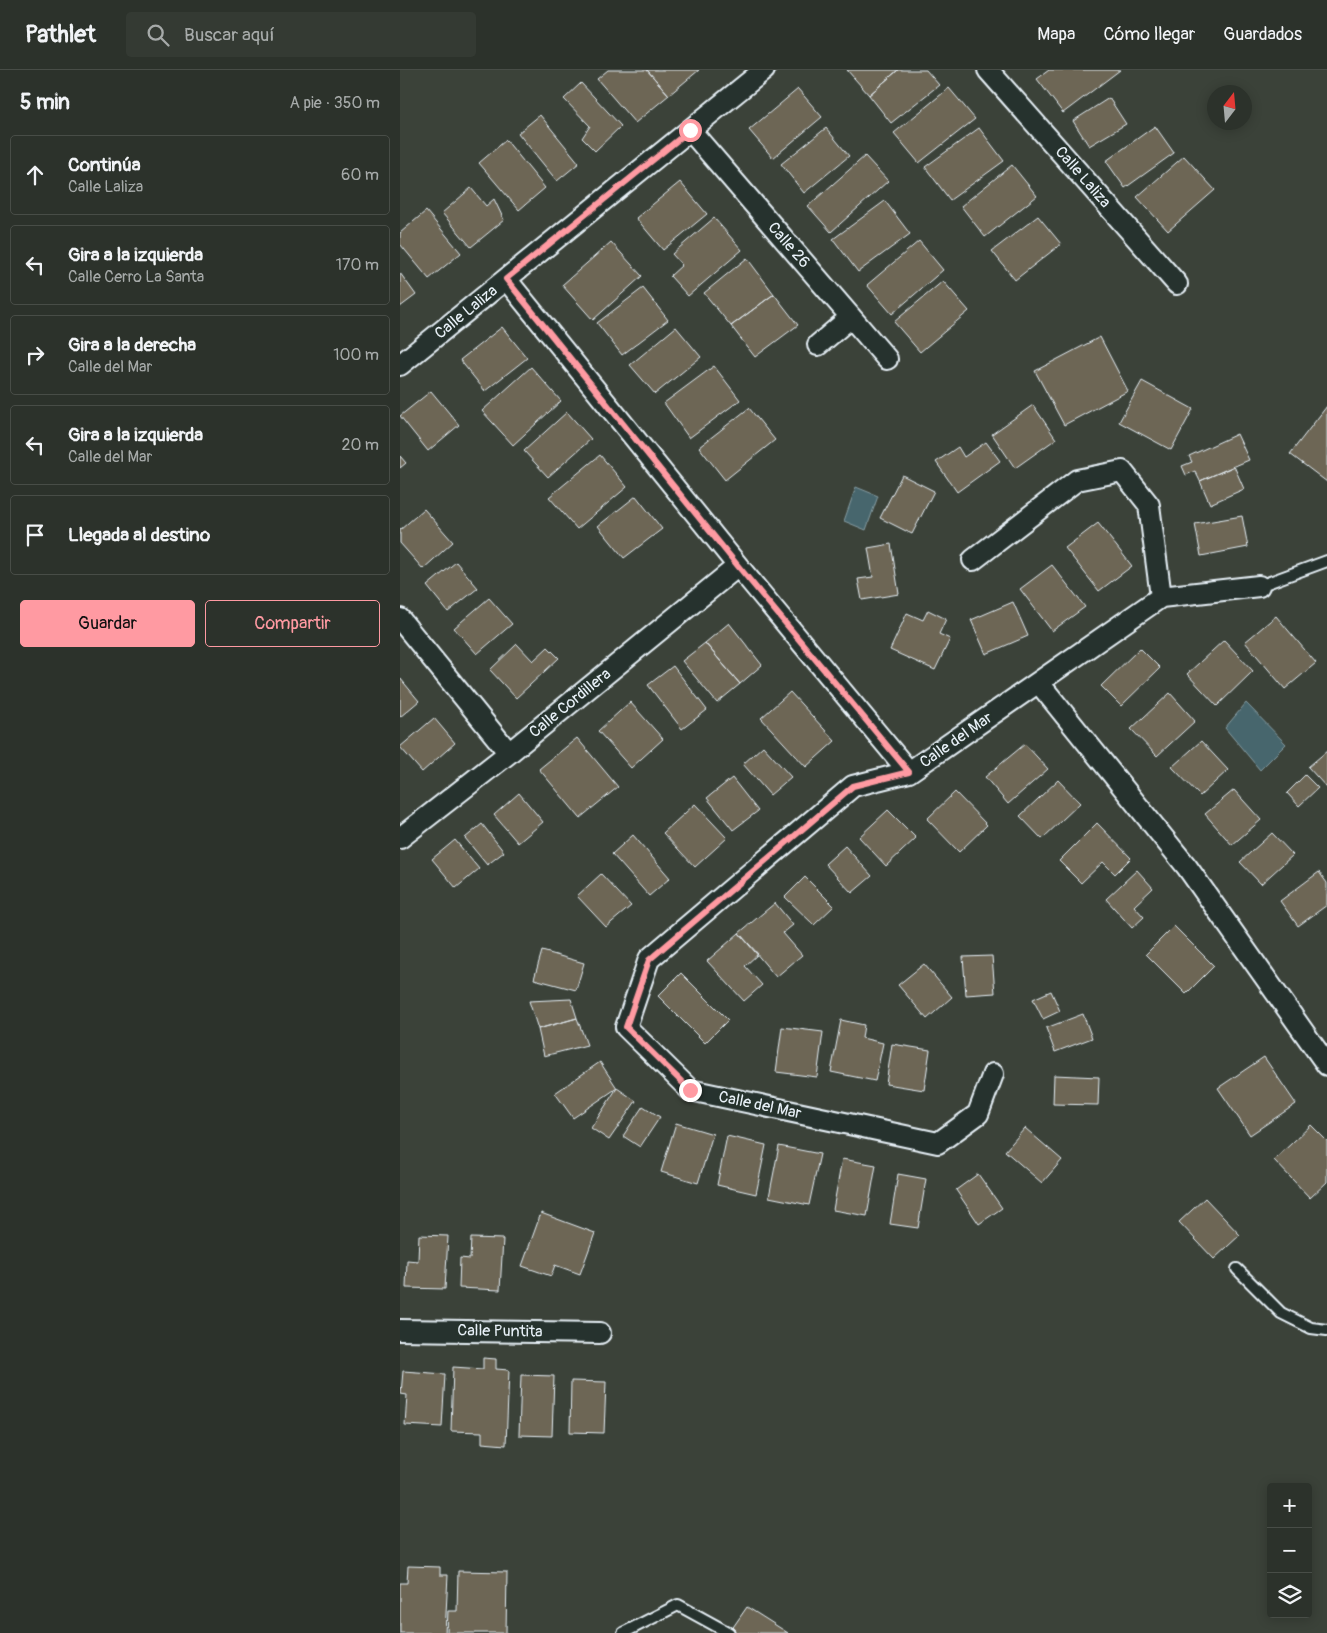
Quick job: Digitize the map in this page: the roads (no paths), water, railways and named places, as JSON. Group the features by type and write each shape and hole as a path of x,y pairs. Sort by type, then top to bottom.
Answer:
{"street":[{"name":"Calle Laliza","path":"400,365 764,70"},
{"name":"Calle Laliza","path":"988,70 1177,284"},
{"name":"Calle 26","path":"690,130 887,359"},
{"path":"506,279 738,566 909,772"},
{"path":"818,345 851,317"},
{"path":"974,560 1077,480 1122,471 1149,505 1161,597"},
{"name":"Calle Cordillera","path":"400,838 509,753 738,566"},
{"name":"Calle del Mar","path":"993,1074 978,1114 938,1143 690,1090 626,1027 649,960 853,786 909,772 1161,597 1259,586"},
{"path":"400,619 509,753"},
{"path":"1039,683 1187,867 1327,1065"},
{"name":"Calle Puntita","path":"400,1330 600,1333"}],"lane":[{"path":"1259,586 1327,561"},
{"path":"1238,1269 1281,1313 1310,1328 1327,1330"},
{"path":"623,1633 678,1605 728,1633"}],"water":[{"path":"856,487 878,496 866,530 844,521"},
{"path":"1246,703 1286,744 1260,770 1225,728"}]}
